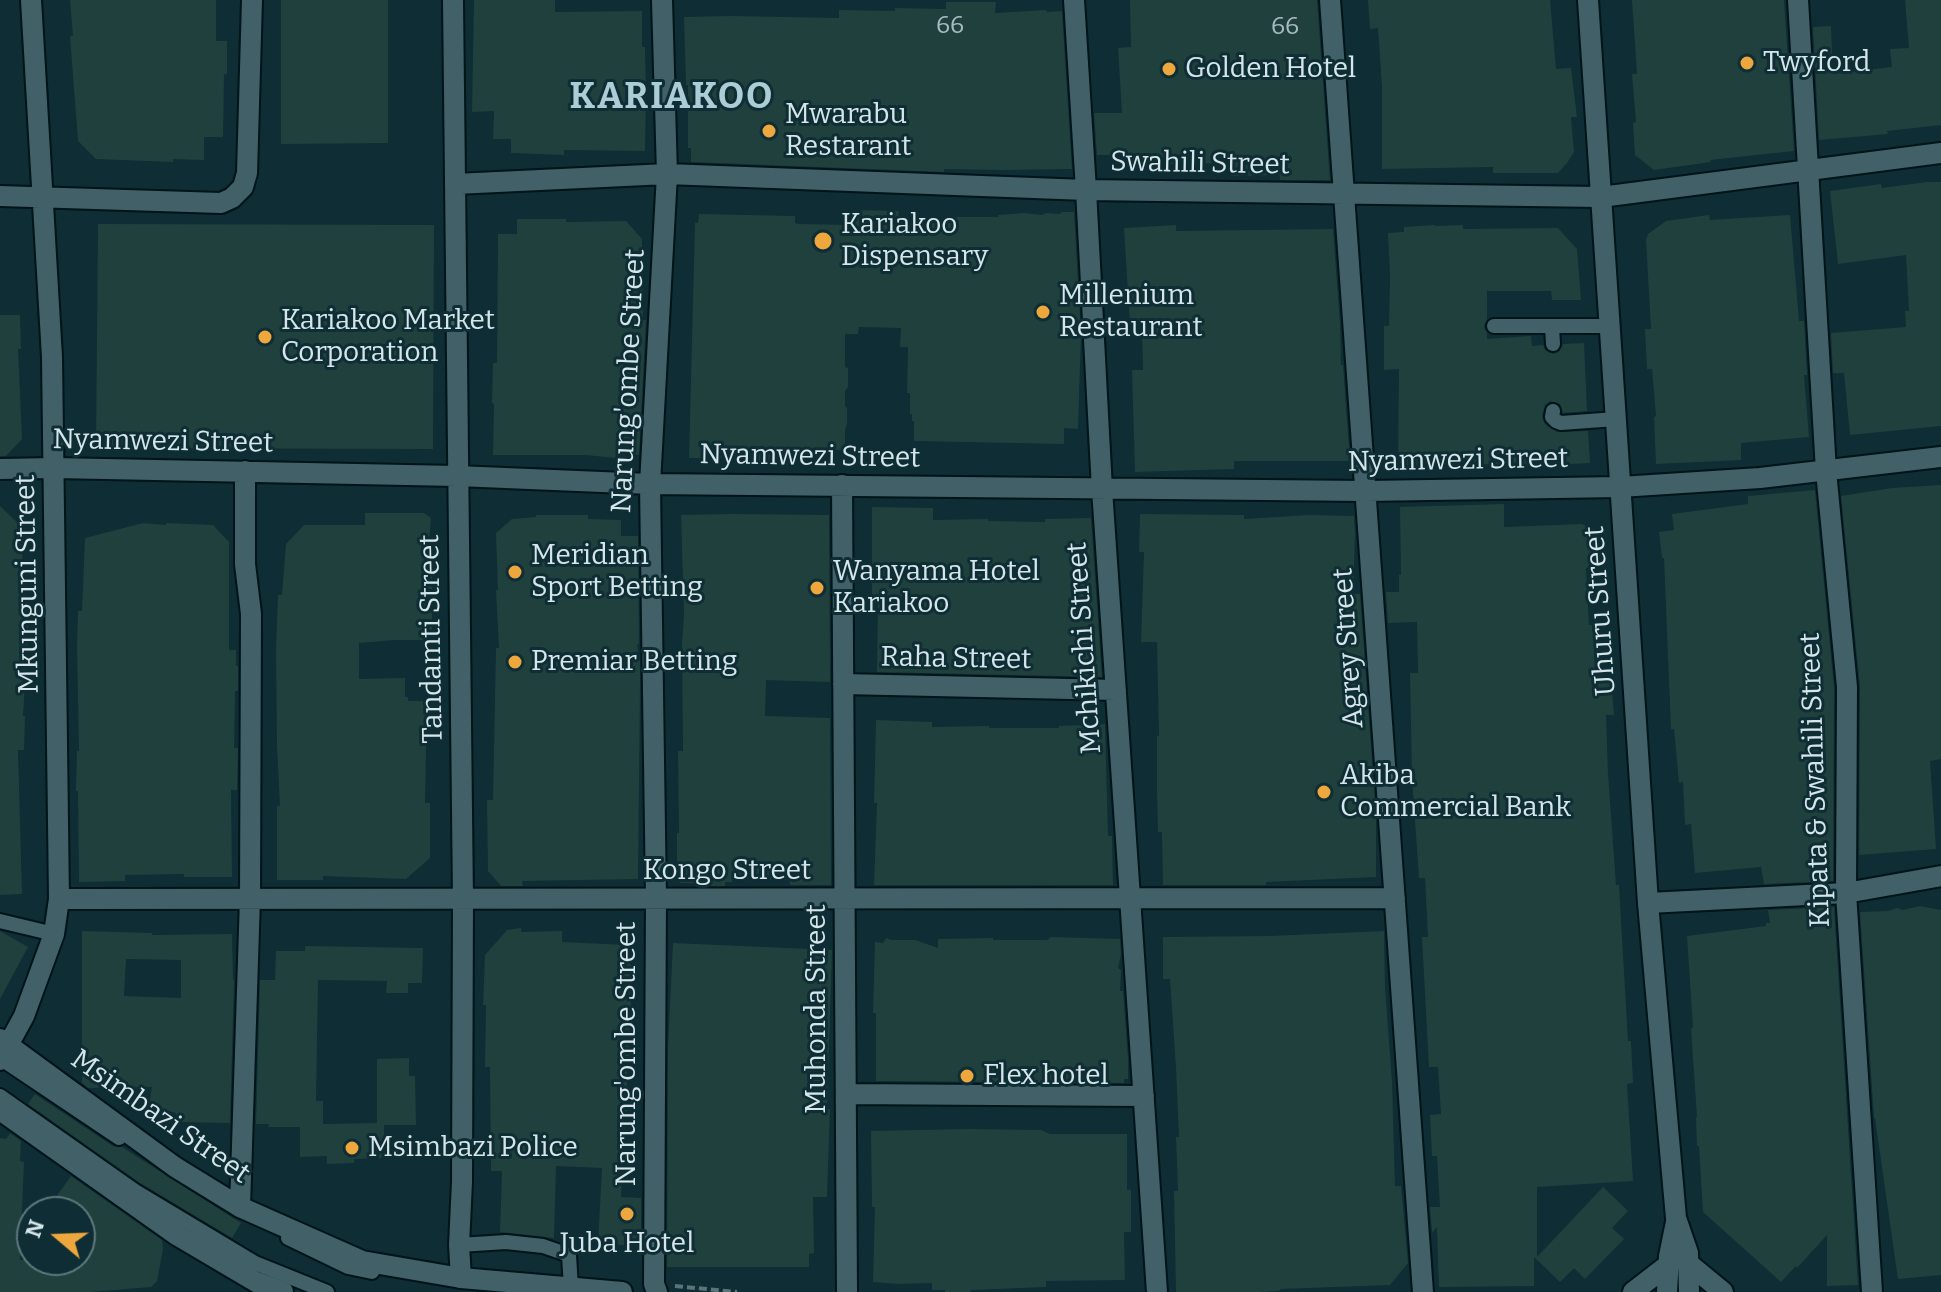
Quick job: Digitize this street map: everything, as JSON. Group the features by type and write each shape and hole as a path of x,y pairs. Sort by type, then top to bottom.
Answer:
{"street":[{"name":"Mkunguni Street","path":"2,1052 24,1016 54,934 59,899 52,357 31,0"},
{"path":"0,196 221,203 232,198 243,187 247,173 252,0"},
{"name":"Tandamti Street","path":"453,0 463,899 461,1278"},
{"name":"Narung'ombe Street","path":"656,1288 656,898 650,484 667,174 662,0"},
{"name":"Mchikichi Street","path":"1074,0 1102,489 1157,1292"},
{"name":"Agrey Street","path":"1330,0 1423,1292"},
{"name":"Uhuru Street","path":"1588,0 1648,903 1676,1218 1689,1264 1689,1292"},
{"name":"Kipata & Swahili Street","path":"1798,0 1826,471 1847,687 1846,893 1872,1292"},
{"name":"Swahili Street","path":"455,184 667,174 1086,190 1601,197 1941,153"},
{"name":"Nyamwezi Street","path":"0,469 245,471 650,484 1366,491 1620,487 1760,478 1941,457"},
{"path":"240,1207 250,898 251,614 245,564 245,471"},
{"name":"Muhonda Street","path":"842,485 847,1292"},
{"name":"Raha Street","path":"843,684 1116,690"},
{"path":"1648,903 1846,893 1941,876"},
{"name":"Kongo Street","path":"59,899 1395,898"},
{"name":"Msimbazi Street","path":"2,1052 240,1207 362,1261 461,1278 622,1292"},
{"path":"846,1094 1144,1096"},
{"path":"0,1110 178,1236 256,1282 283,1292"},
{"name":"Uhuru Street","path":"1667,1292 1676,1218"},
{"path":"1689,1264 1723,1292"},
{"path":"1633,1292 1668,1265"}],"lane":[{"path":"1494,326 1610,326"},
{"path":"1552,327 1553,344"},
{"path":"1553,411 1552,417 1561,423 1616,419"},
{"path":"0,921 54,934"},
{"path":"2,1052 218,1204 348,1267 448,1285 528,1292"},
{"path":"0,1096 135,1191 255,1263 327,1292"},
{"path":"459,1245 506,1242 543,1246 569,1255 571,1288"}],"path":[{"path":"656,1288 737,1292"}],"building":[{"path":"70,0 216,0 216,41 227,41 223,137 204,137 204,160 96,159 78,141"},
{"path":"281,0 388,0 388,143 281,144"},
{"path":"474,0 555,0 555,12 642,11 645,151 564,150 564,155 511,153 511,139 493,139 494,111 472,112"},
{"path":"1130,0 1317,0 1330,180 1280,180 1280,175 1231,176 1231,166 1227,163 1135,165 1135,161 1122,161 1122,155 1097,155 1094,113 1122,113 1118,48 1131,47"},
{"path":"1368,0 1550,0 1556,69 1571,68 1577,117 1571,117 1574,152 1567,163 1558,173 1493,173 1493,167 1382,169 1378,28 1370,29"},
{"path":"1632,0 1784,0 1794,151 1654,170 1635,155 1632,74 1637,74"},
{"path":"1905,0 1941,0 1941,125 1887,131 1888,134 1819,140 1813,27 1831,26 1833,74 1892,67 1890,49 1909,48"},
{"path":"946,2 996,2 995,13 1062,11 1072,169 944,169 944,172 691,162 684,17 839,18 839,10 946,9"},
{"path":"1941,182 1941,426 1850,435 1844,373 1833,373 1831,333 1906,327 1905,311 1909,311 1906,255 1838,264 1830,191"},
{"path":"851,210 899,211 898,223 948,222 948,217 1074,212 1081,333 1078,429 1064,428 1064,444 914,441 910,393 907,393 908,347 900,347 901,328 859,327 858,334 845,334 848,387 845,391 845,450 793,449 793,465 747,464 747,458 689,458 695,223 698,223 699,214 795,216 795,223 799,224 851,225"},
{"path":"1709,215 1710,220 1790,215 1799,321 1804,321 1809,437 1741,443 1741,460 1656,464 1656,416 1652,369 1647,369 1645,329 1651,329 1646,240 1648,234 1666,221"},
{"path":"517,219 626,221 642,239 643,320 646,320 639,455 625,454 615,458 493,455 498,234 517,234"},
{"name":"Kariakoo Market Corporation","path":"98,224 434,225 433,449 96,448"},
{"path":"1176,225 1176,231 1333,229 1350,461 1234,461 1234,469 1135,472 1132,370 1143,370 1142,325 1130,326 1124,228"},
{"path":"1463,225 1463,229 1558,228 1577,249 1581,300 1552,300 1551,291 1487,291 1484,327 1487,339 1531,336 1532,346 1543,345 1553,354 1559,352 1563,344 1584,343 1587,411 1563,413 1560,404 1550,401 1545,405 1542,416 1545,424 1557,432 1588,431 1590,463 1502,469 1502,464 1398,466 1399,369 1384,370 1384,326 1389,326 1388,233 1404,232 1404,227"},
{"path":"0,315 20,315 21,349 18,349 22,439 6,456 0,456"},
{"path":"1941,485 1941,759 1930,761 1936,849 1859,855 1860,687 1841,496"},
{"path":"1815,490 1834,688 1833,881 1764,884 1761,867 1695,873 1691,824 1685,825 1683,782 1679,783 1674,729 1671,729 1664,558 1659,532 1674,530 1672,514 1748,504 1748,496"},
{"path":"1504,504 1504,527 1582,524 1596,531 1598,567 1586,568 1589,625 1593,625 1595,670 1610,669 1614,715 1606,715 1608,773 1616,885 1619,885 1628,1041 1631,1041 1633,1083 1627,1084 1633,1181 1537,1187 1537,1257 1603,1187 1628,1211 1612,1228 1624,1239 1585,1279 1574,1268 1560,1282 1534,1257 1534,1286 1439,1287 1437,1227 1432,1233 1430,1207 1440,1207 1437,1156 1432,1156 1430,1115 1441,1114 1438,1067 1429,1067 1422,937 1428,937 1425,878 1419,878 1412,778 1410,673 1418,673 1417,622 1388,623 1386,592 1399,592 1400,507"},
{"path":"0,506 22,527 23,596 30,596 24,750 18,750 22,894 0,895"},
{"path":"872,507 933,508 933,520 1045,522 1045,519 1091,518 1102,677 877,672 878,598 872,598"},
{"path":"365,513 424,513 431,518 432,640 359,643 359,679 405,678 405,697 408,701 427,701 425,803 430,803 430,858 406,879 323,876 323,880 277,880 277,806 280,806 276,651 278,595 282,595 286,544 304,525 365,525"},
{"path":"1140,514 1244,515 1244,519 1354,516 1353,594 1360,594 1376,815 1376,877 1266,882 1266,885 1163,885 1162,832 1158,832 1157,642 1141,642 1144,552 1139,552"},
{"path":"536,515 588,515 588,519 621,520 621,536 638,536 638,879 522,881 523,886 501,886 488,871 487,800 493,800 496,648 499,648 496,533 512,519"},
{"path":"681,515 829,515 830,682 766,680 765,716 830,718 831,885 790,885 789,880 732,879 732,882 725,882 725,886 680,883 680,868 677,869 678,751 683,751 684,614"},
{"path":"143,523 213,525 229,542 229,650 236,650 238,666 234,748 238,748 237,790 231,790 232,877 125,875 125,881 79,882 77,646 78,611 82,611 85,538"},
{"path":"876,720 932,722 932,727 989,728 1059,728 1105,724 1108,836 1112,836 1113,885 874,885"},
{"path":"1920,906 1941,910 1941,1275 1898,1279 1874,1118 1860,912"},
{"path":"1834,907 1858,1285 1827,1286 1827,1235 1781,1282 1703,1212 1687,936 1766,926 1770,923 1768,910"},
{"path":"521,928 521,932 562,931 562,942 627,945 627,949 631,949 629,1065 621,1197 641,1198 641,1246 598,1244 602,1168 556,1166 554,1238 500,1232 502,1171 491,1171 490,1067 485,1067 485,955 507,930"},
{"path":"0,931 28,947 0,999"},
{"path":"82,931 152,935 232,934 234,980 230,1123 176,1122 176,1113 149,1106 152,1087 88,1088 82,1083","holes":["126,959 181,960 181,998 124,996"]},
{"path":"1384,931 1395,1186 1401,1186 1408,1263 1390,1285 1259,1292 1176,1292 1174,1191 1178,1191 1176,1137 1179,1137 1170,979 1163,979 1163,937"},
{"path":"1051,937 1120,939 1118,968 1121,970 1120,991 1123,991 1128,1058 1128,1079 1124,1079 1124,1083 876,1081 876,1013 873,1013 875,942 883,943 886,938 915,940 938,948 938,939 1047,940"},
{"path":"673,943 832,950 827,1197 813,1197 814,1253 809,1254 809,1267 667,1267 668,1046"},
{"path":"305,946 423,948 422,983 408,983 408,993 386,993 387,981 318,980 316,1101 323,1101 323,1124 377,1123 377,1059 409,1058 409,1076 415,1076 416,1125 384,1125 384,1158 327,1164 327,1156 300,1157 300,1127 256,1124 260,980 275,980 276,951 305,951"},
{"path":"35,1094 113,1146 122,1147 241,1223 232,1238 140,1183 28,1104"},
{"path":"1041,1130 1050,1134 1127,1134 1131,1232 1124,1232 1125,1280 1046,1281 1046,1287 971,1292 932,1290 932,1283 873,1282 875,1207 872,1207 871,1131"},
{"path":"10,1133 21,1141 20,1161 24,1162 23,1196 16,1196 16,1276 96,1276 96,1196 57,1196 71,1176 162,1240 157,1281 151,1287 91,1292 0,1292 0,1138 6,1139"}],"place":[{"name":"Twyford","path":"1747,63"},
{"name":"Golden Hotel","path":"1169,69"},
{"name":"Mwarabu Restarant","path":"769,131"},
{"name":"Kariakoo Dispensary","path":"823,241"},
{"name":"Millenium Restaurant","path":"1043,312"},
{"name":"Kariakoo Market Corporation","path":"265,337"},
{"name":"Meridian Sport Betting","path":"515,572"},
{"name":"Wanyama Hotel Kariakoo","path":"817,588"},
{"name":"Premiar Betting","path":"515,662"},
{"name":"Akiba Commercial Bank","path":"1324,792"},
{"name":"Flex hotel","path":"967,1076"},
{"name":"Msimbazi Police","path":"352,1148"},
{"name":"Juba Hotel","path":"627,1214"}],"district":[{"name":"KARIAKOO","path":"672,98"}]}
